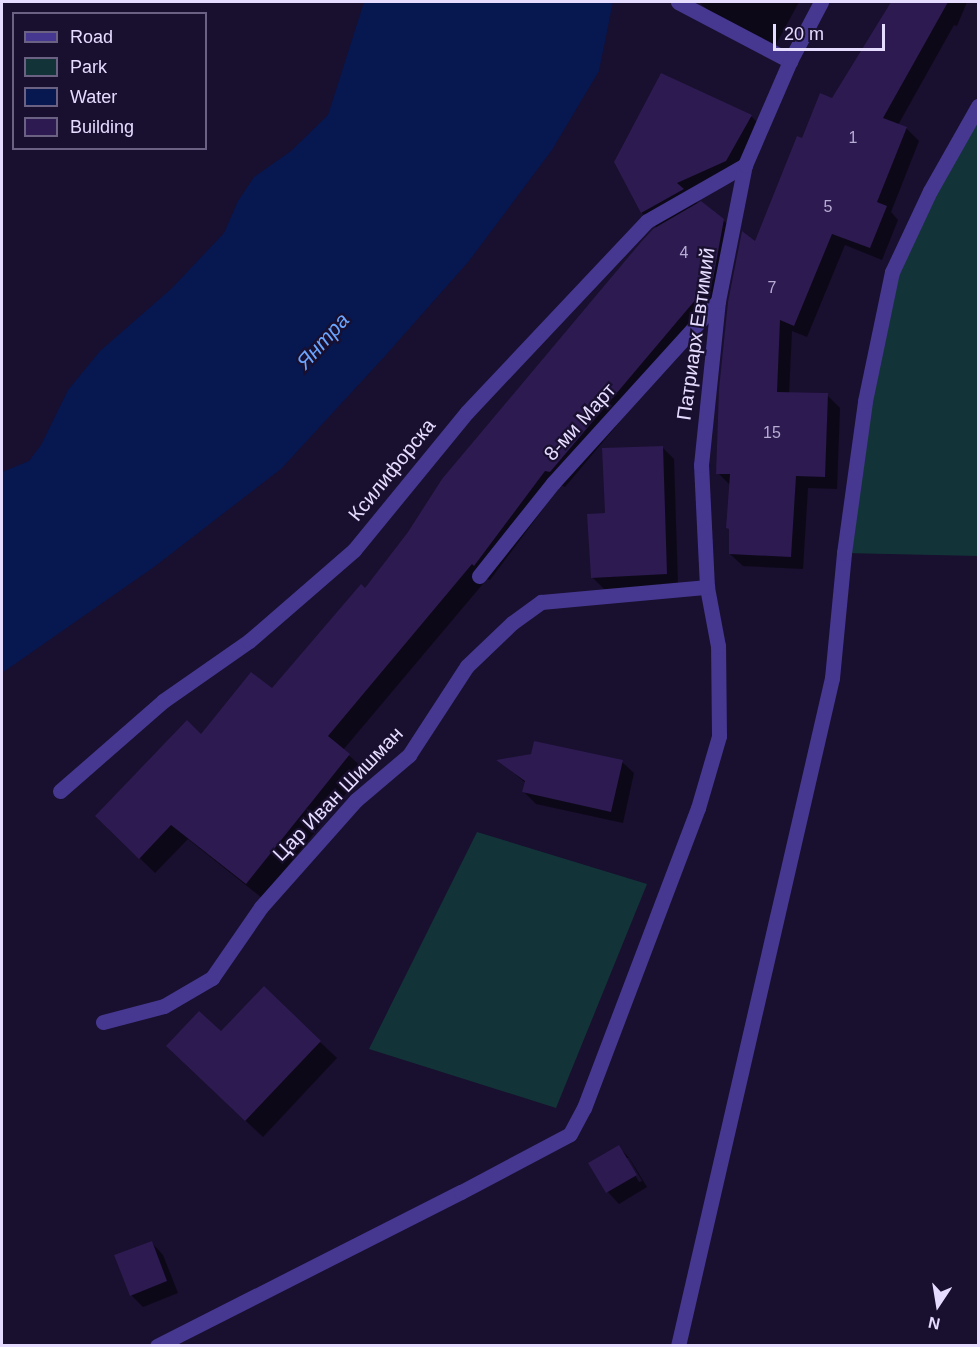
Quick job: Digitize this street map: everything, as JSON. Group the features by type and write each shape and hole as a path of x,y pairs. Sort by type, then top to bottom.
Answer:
{"street":[{"path":"678,2 790,61"},
{"name":"Патриарх Евтимий","path":"157,1346 462,1192 570,1134 584,1108 698,808 719,736 718,646 707,587 701,465 718,301 745,165 790,61 821,2"},
{"path":"678,1346 832,678 844,553 865,401 892,272 930,190 978,105"},
{"name":"Ксилифорска","path":"60,792 163,701 249,641 354,550 467,412 647,221 745,165"},
{"name":"8-ми Март","path":"479,576 553,483 718,301"},
{"name":"Цар Иван Шишман","path":"103,1022 164,1006 212,978 261,907 356,800 408,755 467,666 512,623 541,602 707,587"}],"green space":[{"path":"978,106 978,556 844,553 892,272"},
{"path":"477,832 647,884 556,1108 369,1049"}],"water":[{"name":"Янтра","path":"364,2 613,2 599,71 552,150 469,261 385,356 281,469 154,567 2,673 2,472 29,461 41,445 68,390 100,351 171,289 224,233 238,201 254,177 291,151 328,115"}],"building":[{"path":"891,2 948,2 883,118 907,127 877,202 887,206 870,248 832,234 794,326 780,320 777,392 828,393 825,477 796,476 791,557 729,554 729,529 726,528 730,474 716,474 719,389 728,302 742,231 755,241 797,136 802,138 820,93 832,98"},
{"path":"661,73 752,115 726,161 677,183 684,189 641,213 614,162"},
{"path":"701,201 724,219 713,279 550,472 545,471 474,566 472,564 328,736 350,754 246,884 171,825 139,859 95,816 187,720 201,734 251,672 272,688 361,584 365,588 408,532 442,479 641,242 653,229"},
{"path":"663,446 667,574 591,578 587,514 605,513 602,448"},
{"path":"534,741 623,760 611,812 522,792 525,781 496,760 531,754"},
{"path":"264,986 321,1041 245,1121 166,1046 199,1011 221,1031"},
{"path":"619,1145 637,1175 606,1193 588,1163"},
{"path":"152,1241 167,1281 130,1296 114,1255"}]}
